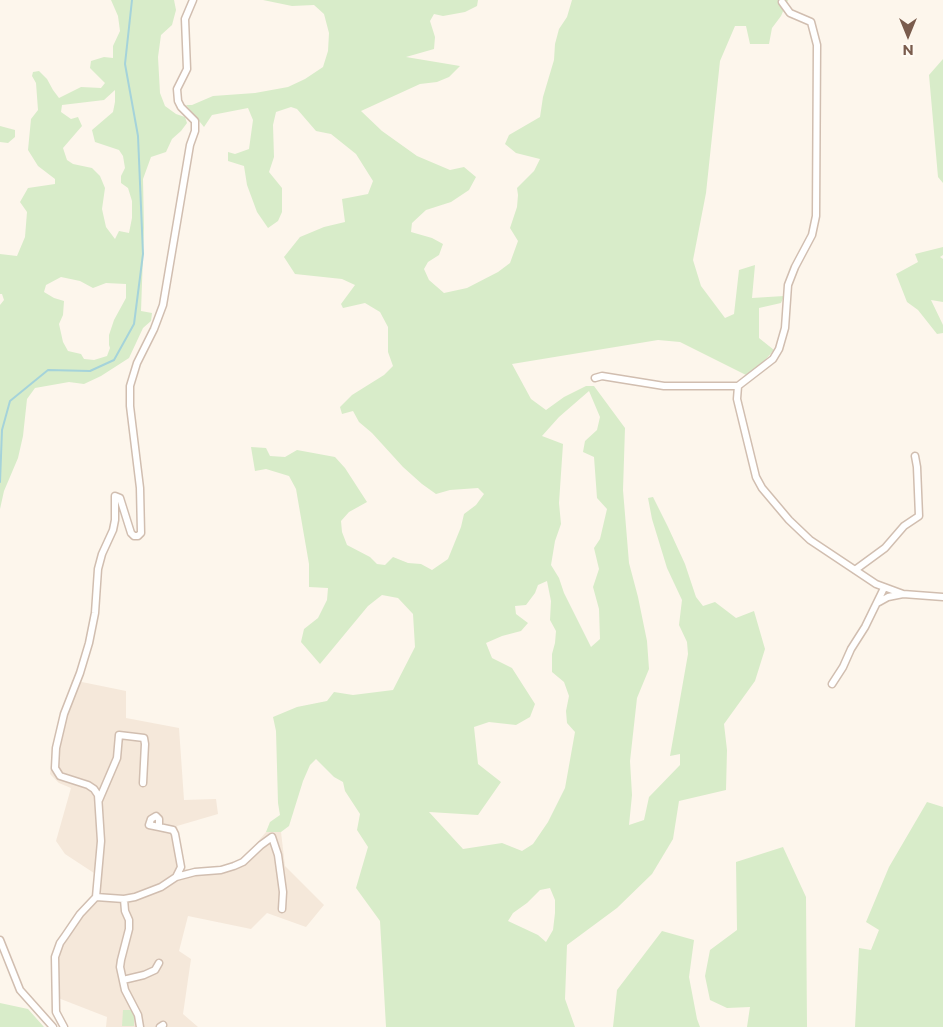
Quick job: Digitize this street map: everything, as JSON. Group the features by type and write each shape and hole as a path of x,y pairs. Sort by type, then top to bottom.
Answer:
{"street":[{"path":"64,1027 56,1012 55,957 60,943 80,914 96,897 101,841 98,795 88,785 64,779 60,776 55,768 56,748 64,714 89,643 95,613 98,569 115,520 115,496 120,498 131,532 134,536 138,536 141,533 140,488 130,406 130,386 137,363 154,329 163,305 190,145 195,131 195,121 181,107 178,101 177,89 187,68 185,19 193,0"},
{"path":"595,378 602,376 664,386 738,386 773,359 779,349 785,328 788,285 812,235 816,216 817,45 811,22 790,13 782,2"},
{"path":"738,386 737,399 756,477 762,488 789,520 810,540 884,588 903,594 943,597"},
{"path":"855,570 885,548 904,526 919,516 915,456"},
{"path":"832,684 879,602 884,588"},
{"path":"879,602 888,597 903,594"},
{"path":"99,802 116,758 119,735 144,738 143,783"},
{"path":"159,827 173,830 175,834 181,867 176,877"},
{"path":"96,897 124,899 150,892 176,877 194,872 221,870 234,866 243,862 272,837 278,855 283,892 282,909"},
{"path":"124,899 125,911 129,920 127,940 120,960 125,990 138,1015 140,1027"},
{"path":"0,941 20,990 53,1027"},
{"path":"123,980 144,976 155,970 159,963"}],"shaded area":[{"path":"72,680 126,691 126,718 179,728 184,800 216,799 218,814 177,826 184,869 209,869 229,865 245,857 266,832 281,832 285,866 324,905 306,927 267,913 251,929 188,916 179,951 191,959 183,1014 198,1027 106,1027 107,1017 53,996 52,953 58,941 93,895 97,875 65,854 56,841 71,788 59,783 50,774 53,748"}],"green space":[{"path":"111,0 174,0 176,10 172,25 161,35 158,57 160,93 165,106 176,114 185,117 187,123 172,139 166,152 151,157 143,179 144,228 141,311 152,313 151,321 143,328 129,358 101,376 84,384 69,382 35,388 27,399 23,436 18,458 4,491 0,509 0,305 4,300 2,294 0,294 0,254 17,256 25,237 27,212 20,202 28,188 55,184 55,179 38,166 28,150 31,119 38,110 36,83 32,76 33,72 39,71 47,79 59,98 81,87 101,88 105,83 90,68 91,61 104,57 113,58 113,46 120,31 118,16","holes":["115,90 113,112 92,130 95,142 119,150 123,156 125,168 121,176 121,183 128,188 132,201 132,218 129,233 119,231 115,239 106,227 102,209 105,188 100,176 92,168 73,164 67,160 63,148 82,126 78,117 71,119 61,112 62,105 104,100","61,277 80,281 93,288 106,283 126,284 126,298 114,320 109,335 110,348 107,356 94,360 84,359 81,354 68,351 63,342 59,324 63,315 64,301 44,292 46,285"]},
{"path":"263,0 478,0 477,6 465,12 443,16 434,14 430,21 435,37 434,49 406,57 460,66 449,77 437,82 420,84 361,111 382,131 417,156 450,170 464,167 476,177 469,190 451,202 426,210 412,223 411,232 432,238 443,244 439,255 428,262 424,269 429,280 444,293 467,288 498,272 510,263 518,241 510,228 517,207 517,188 534,171 540,159 516,153 505,144 509,135 540,117 543,97 554,60 555,44 559,29 567,17 572,0 788,0 781,16 772,28 769,44 750,44 746,26 735,26 720,61 706,193 693,260 701,286 725,318 734,314 739,270 755,265 752,298 784,296 781,303 759,308 759,338 774,350 759,367 746,375 680,342 658,340 512,364 531,399 546,410 564,397 586,386 594,386 625,428 623,490 629,563 647,641 649,669 637,698 630,761 632,795 629,825 644,820 649,797 680,765 680,754 670,756 688,654 687,642 679,625 682,600 667,568 652,519 648,498 653,497 668,527 685,564 696,597 703,606 715,602 736,618 754,611 765,649 755,681 724,724 727,750 726,790 679,801 673,839 652,874 617,908 567,945 565,999 575,1027 386,1027 380,921 356,888 368,847 357,830 360,814 345,791 343,782 334,777 316,759 310,765 303,781 289,826 281,832 266,832 270,822 280,815 276,731 273,717 297,707 327,701 334,692 353,695 393,690 415,647 413,614 398,598 382,595 368,606 320,664 301,642 304,629 318,618 327,600 328,588 309,587 309,564 296,489 289,476 266,469 255,471 251,447 266,448 270,456 285,457 297,450 335,457 345,468 367,502 349,512 341,521 342,532 347,545 370,557 377,564 385,565 393,557 408,563 421,564 432,570 448,559 461,527 464,514 476,505 484,494 478,488 450,490 436,494 403,467 372,433 359,422 353,411 342,414 340,407 352,395 384,375 393,366 388,352 388,327 380,312 365,303 343,308 341,304 355,285 342,279 295,274 284,257 300,237 324,227 345,222 342,199 368,194 373,181 356,154 331,134 316,131 297,109 291,107 276,112 273,125 274,157 269,172 282,188 282,212 278,221 268,228 257,212 247,185 244,166 228,161 228,152 235,154 249,149 253,120 248,108 212,115 204,127 186,105 192,105 213,96 255,93 288,87 323,67 328,51 329,33 324,14 314,5 292,6","holes":["589,391 600,417 597,430 585,441 583,452 594,457 597,498 607,509 600,539 594,548 599,569 593,587 599,609 600,639 591,647 551,565 555,541 561,524 559,503 563,444 542,436 559,417","547,581 551,601 550,620 556,631 552,654 552,672 564,682 569,696 566,711 567,723 575,732 565,788 548,822 533,844 522,851 502,843 463,849 429,812 478,815 501,782 478,764 474,727 489,722 516,725 530,717 535,704 512,668 492,658 486,643 521,631 528,623 516,614 515,606 526,605 535,593 538,585","550,888 555,900 553,930 546,942 538,935 508,921 513,913 540,890"]},
{"path":"943,59 943,183 938,177 929,75"},
{"path":"0,126 15,130 15,137 8,143 0,142"},
{"path":"943,247 943,255 940,257 943,259 943,302 931,300 943,325 943,333 937,334 918,310 907,302 896,274 918,262 915,254"},
{"path":"927,802 943,807 943,1027 855,1027 859,948 871,950 879,930 866,922 889,867"},
{"path":"783,847 806,897 807,1027 747,1027 750,1007 727,1008 710,1000 705,976 710,950 737,930 736,862"},
{"path":"662,931 694,940 689,977 700,1027 613,1027 617,990"},
{"path":"0,1003 28,1009 44,1027 0,1027"},
{"path":"123,1010 134,1010 134,1026 122,1026"}],"waterway":[{"path":"0,482 2,430 10,401 48,370 90,371 114,360 134,324 143,254 138,136 125,64 132,0"}]}
